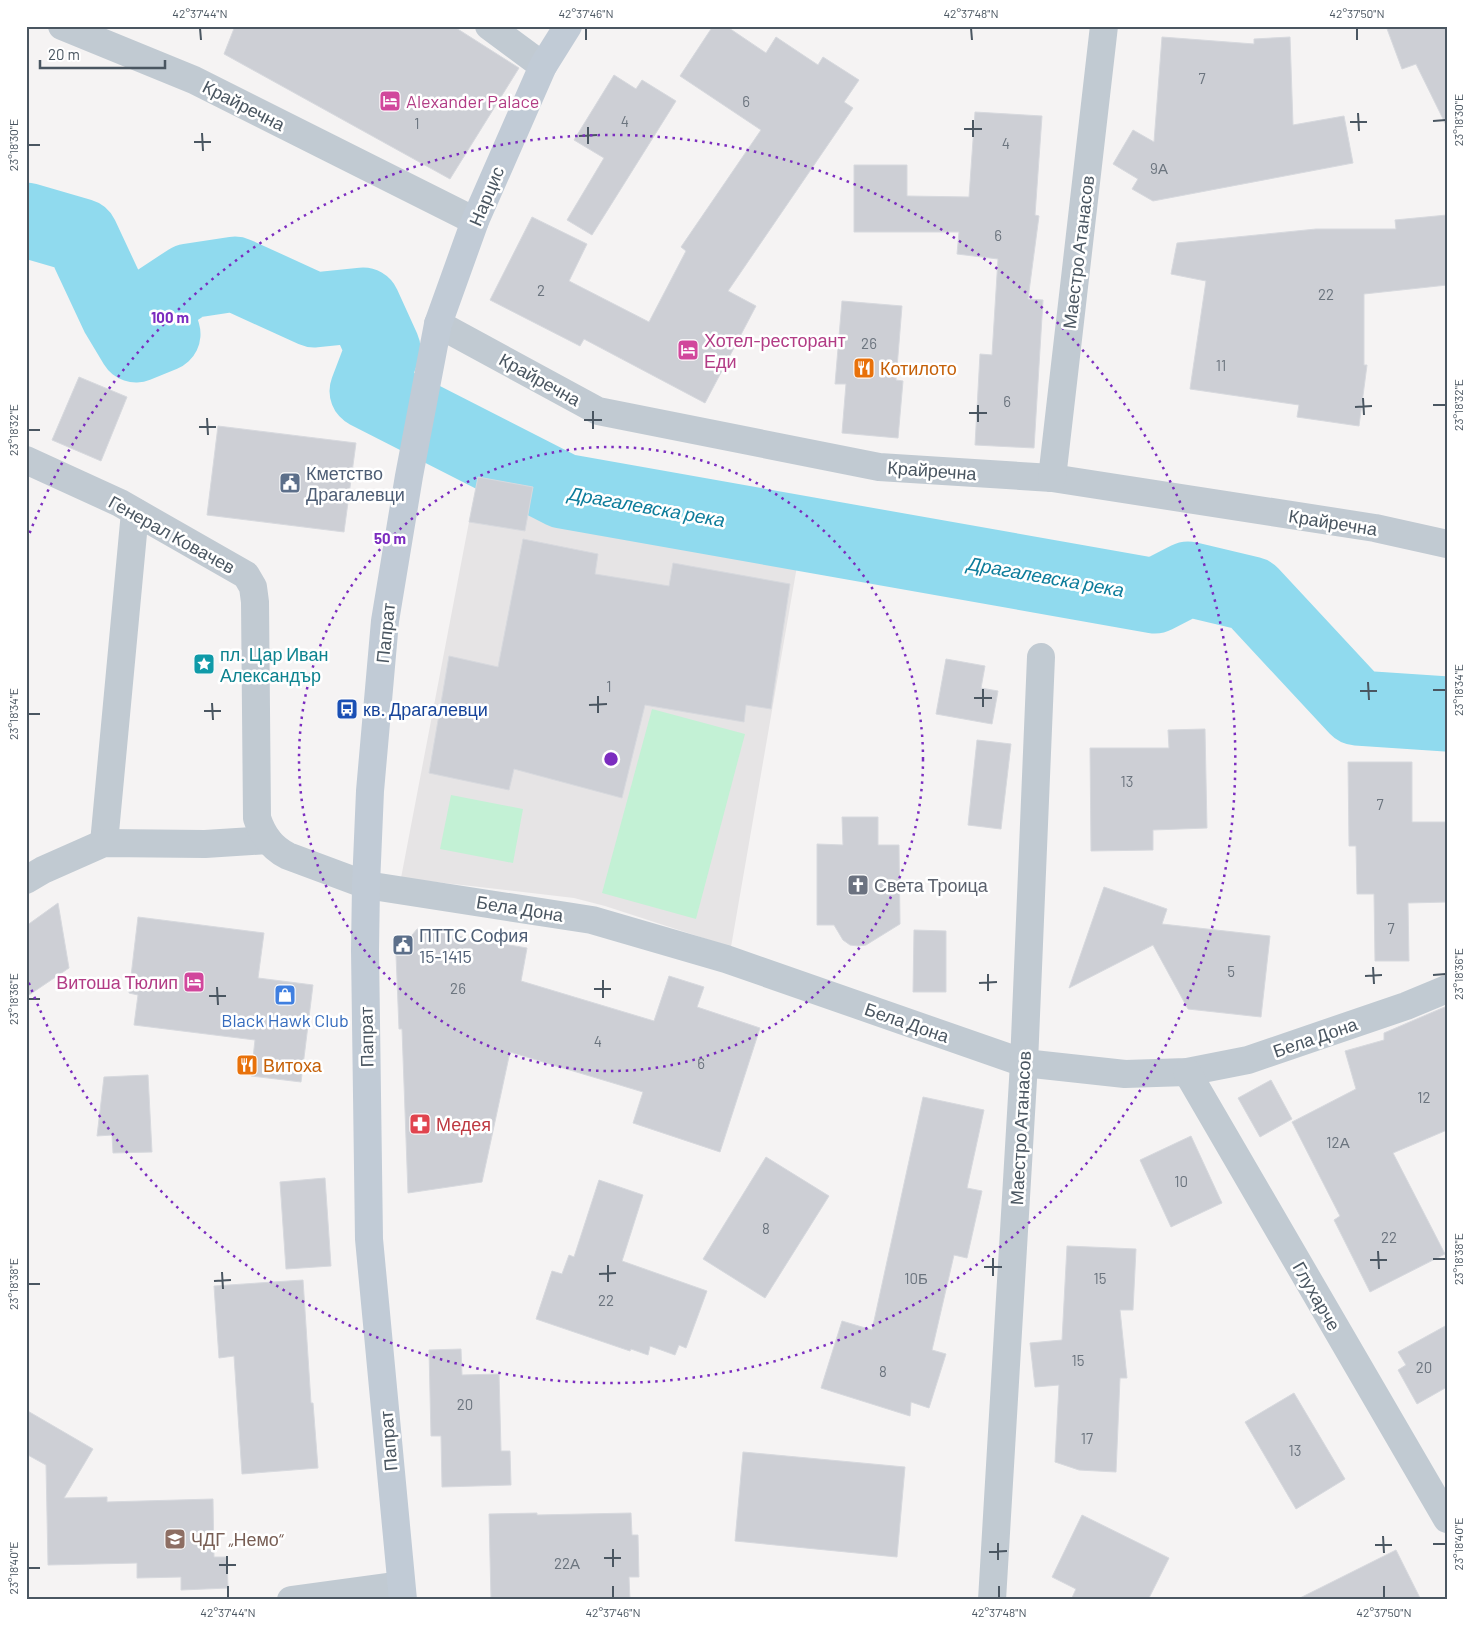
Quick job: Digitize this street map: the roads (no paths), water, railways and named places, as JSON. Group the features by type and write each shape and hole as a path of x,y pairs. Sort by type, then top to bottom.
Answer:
{"main road":[{"name":"Нарцис","path":"427,374 438,324 474,221 543,66 568,26"},
{"name":"Папрат","path":"402,1593 369,1239 365,950 366,885 370,791 385,622 427,374"}],"street":[{"name":"Крайречна","path":"62,26 194,80 474,221"},
{"path":"489,26 543,66"},
{"name":"Маестро Атанасов","path":"1052,478 1104,26"},
{"name":"Крайречна","path":"438,324 598,411 879,467 1052,478 1375,528 1447,544"},
{"name":"Генерал Ковачев","path":"26,460 120,503 246,575 253,587 255,602 257,818 261,830 276,850 366,885"},
{"path":"104,843 136,512"},
{"name":"Маестро Атанасов","path":"992,1600 1024,1063 1041,657"},
{"path":"26,880 43,870 104,843 205,844 268,840"},
{"name":"Бела Дона","path":"366,885 592,920 726,959 1024,1063 1125,1074 1187,1072 1248,1060 1406,1006 1447,989"},
{"name":"Глухарче","path":"1187,1072 1447,1519"},
{"path":"291,1600 402,1593"}],"waterway":[{"name":"Драгалевска река","path":"26,220 81,236 118,315 136,345 163,334 154,304 189,281 235,274 314,310 363,305 383,349 367,391 563,491 1155,596 1188,579 1251,594 1357,708 1447,714"}],"place":[{"name":"Alexander Palace","path":"390,101"},
{"name":"Хотел-ресторант Еди","path":"688,350"},
{"name":"Котилото","path":"864,368"},
{"name":"Кметство Драгалевци","path":"290,483"},
{"name":"пл. Цар Иван Александър","path":"204,664"},
{"name":"кв. Драгалевци","path":"347,709"},
{"name":"Света Троица","path":"858,885"},
{"name":"ПТТС София 15-1415","path":"403,945"},
{"name":"Витоша Тюлип","path":"194,982"},
{"name":"Black Hawk Club","path":"285,995"},
{"name":"Витоха","path":"247,1065"},
{"name":"Медея","path":"420,1124"},
{"name":"ЧДГ „Немо“","path":"175,1539"}]}
